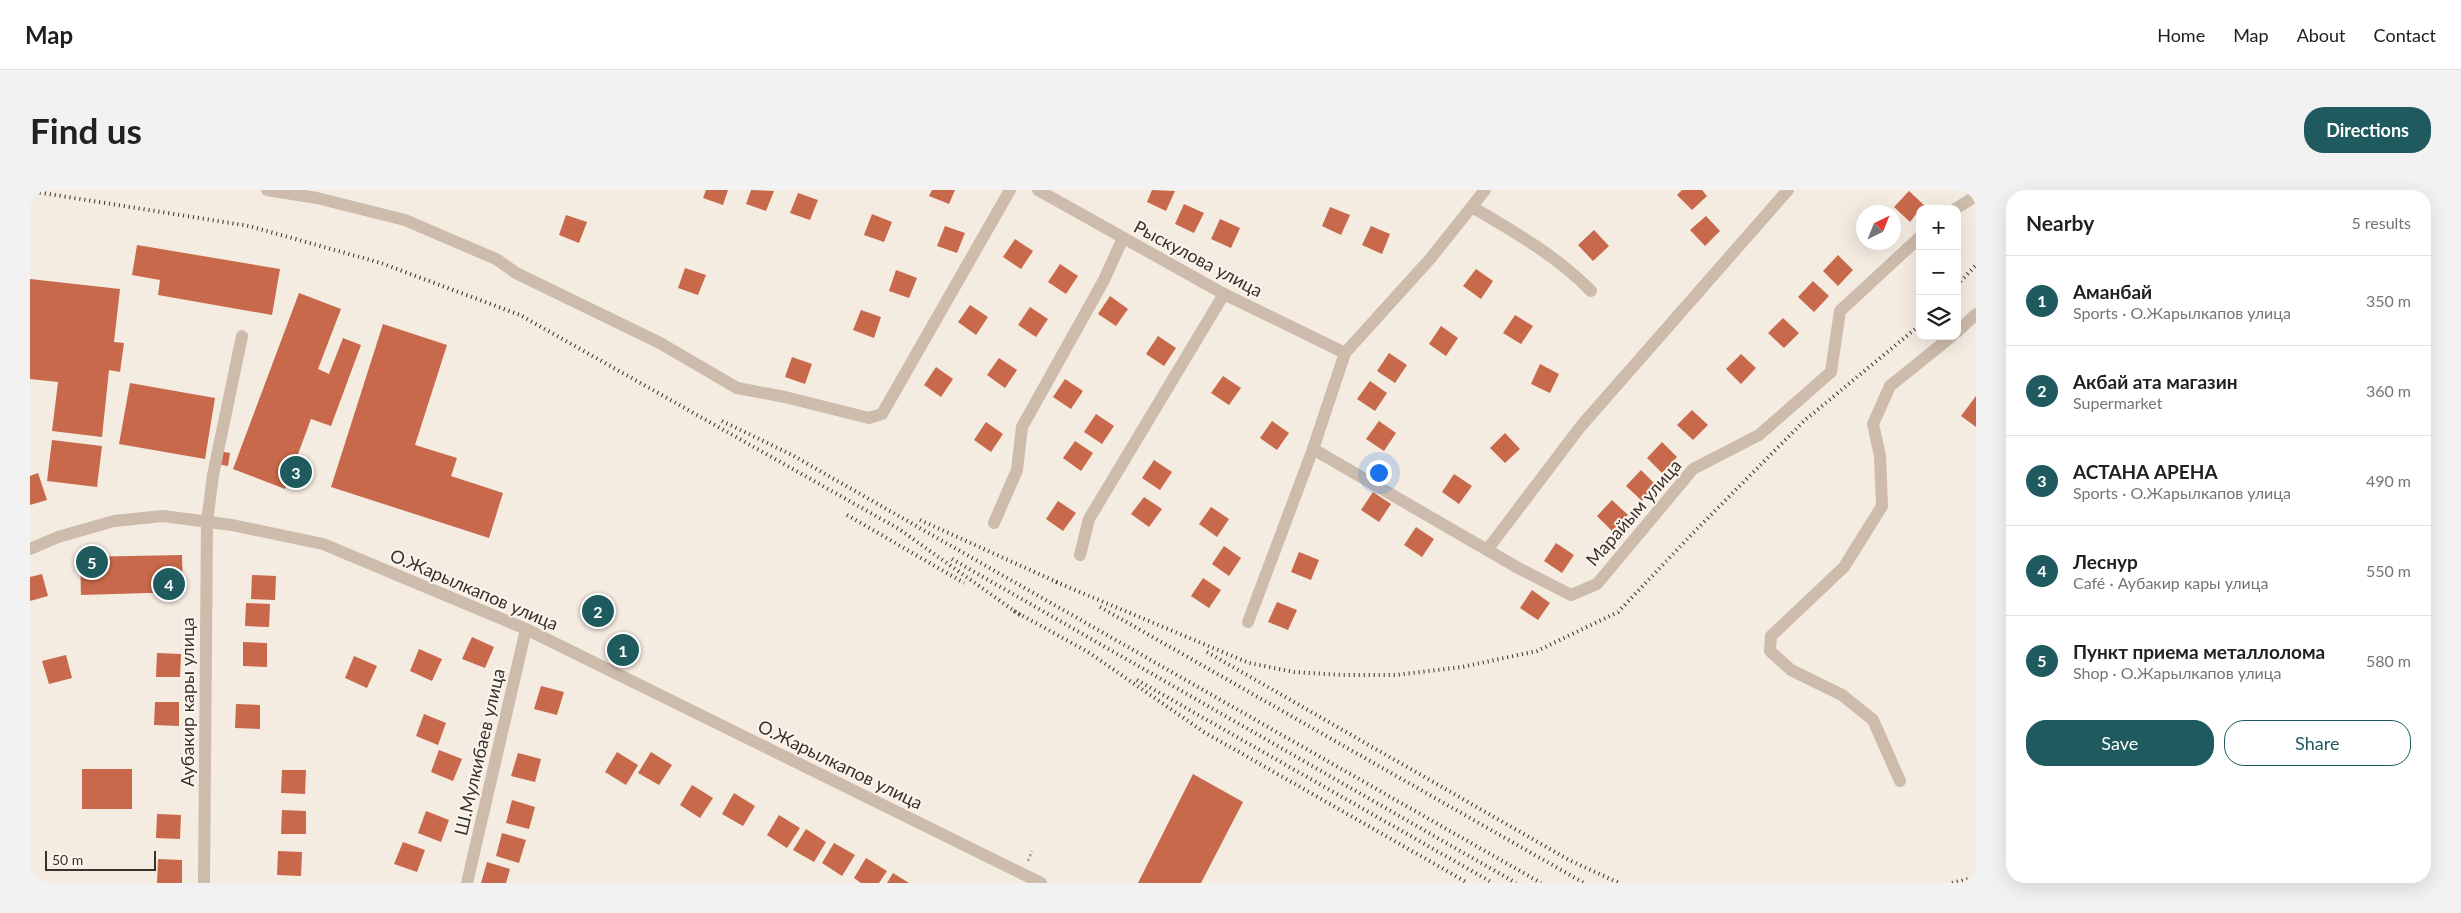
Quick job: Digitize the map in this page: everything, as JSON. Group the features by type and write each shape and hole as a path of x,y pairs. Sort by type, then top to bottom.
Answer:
{"street":[{"path":"267,190 317,198 405,220 496,259 516,273 660,343 737,388 784,397 869,418 882,414 1010,190"},
{"name":"Рыскулова улица","path":"1038,190 1224,294 1345,353"},
{"path":"1248,622 1313,449 1345,353 1430,259 1485,190"},
{"path":"1487,550 1581,426 1788,190"},
{"path":"1961,205 1976,196"},
{"path":"1472,206 1524,238 1578,278 1591,291"},
{"path":"994,523 1018,470 1022,427 1104,280 1123,238"},
{"name":"Марайым улица","path":"1313,449 1487,550 1571,596 1597,584 1693,469 1759,435 1831,372 1840,311 1916,242"},
{"path":"1080,555 1089,519 1224,294"},
{"path":"1961,328 1976,314"},
{"name":"Аубакир кары улица","path":"204,883 207,522 213,475 242,336"},
{"path":"1900,782 1873,720 1842,696 1791,670 1770,651 1771,636 1844,567 1882,506 1880,456 1873,424 1890,386 1947,340"},
{"name":"О.Жарылкапов улица","path":"30,549 58,537 114,521 163,516 262,530 323,544 526,630 1041,883"},
{"name":"Ш.Мулкибаев улица","path":"467,883 526,630"}],"building":[{"path":"706,190 728,190 723,205 703,198"},
{"path":"751,190 774,191 766,211 746,204"},
{"path":"932,190 955,190 949,204 929,196"},
{"path":"1152,190 1175,191 1166,211 1147,202"},
{"path":"1682,190 1702,190 1707,196 1692,210 1677,195"},
{"path":"1909,191 1924,205 1916,205 1916,214 1910,222 1901,214 1901,205 1896,205"},
{"path":"798,193 818,200 810,220 790,213"},
{"path":"1184,204 1204,213 1194,233 1175,224"},
{"path":"1330,207 1350,215 1341,235 1322,226"},
{"path":"872,214 892,222 884,242 864,235"},
{"path":"566,215 587,222 579,243 559,235"},
{"path":"1706,216 1720,231 1705,246 1690,230"},
{"path":"1220,219 1240,228 1231,248 1211,239"},
{"path":"945,226 965,233 957,253 937,246"},
{"path":"1371,226 1390,234 1382,254 1362,245"},
{"path":"1594,230 1609,246 1593,261 1578,245"},
{"path":"1015,239 1033,251 1021,269 1003,257"},
{"path":"137,245 280,269 272,315 158,295 160,280 132,275"},
{"path":"1838,255 1853,270 1838,286 1823,271"},
{"path":"1060,264 1078,276 1066,294 1048,282"},
{"path":"685,268 706,275 698,295 678,288"},
{"path":"1476,269 1493,281 1481,299 1463,286"},
{"path":"896,270 917,278 909,298 889,291"},
{"path":"30,279 120,289 114,342 124,343 120,372 109,370 102,437 52,431 58,382 30,379"},
{"path":"1813,281 1829,296 1814,312 1798,297"},
{"path":"299,293 341,309 318,369 329,374 343,338 361,345 331,426 311,419 285,489 233,469"},
{"path":"1110,296 1128,309 1116,326 1098,314"},
{"path":"970,305 988,317 976,335 958,322"},
{"path":"1030,307 1048,319 1036,337 1018,325"},
{"path":"861,310 881,317 874,338 853,330"},
{"path":"1515,315 1533,326 1521,344 1503,333"},
{"path":"1783,318 1799,333 1784,348 1768,333"},
{"path":"383,324 447,345 415,445 457,458 451,476 503,493 489,538 331,487"},
{"path":"1441,326 1458,338 1446,356 1429,344"},
{"path":"1158,336 1176,348 1164,366 1146,354"},
{"path":"1389,353 1407,365 1395,383 1377,371"},
{"path":"1741,354 1756,368 1741,384 1726,369"},
{"path":"792,357 812,364 805,384 785,377"},
{"path":"999,358 1017,370 1005,388 987,375"},
{"path":"1540,364 1559,374 1550,393 1531,384"},
{"path":"936,367 953,379 941,397 924,385"},
{"path":"1223,376 1241,388 1229,405 1211,393"},
{"path":"1065,379 1083,391 1071,409 1053,397"},
{"path":"1370,381 1387,393 1375,411 1357,399"},
{"path":"130,383 215,398 205,459 119,444"},
{"path":"1976,396 1976,427 1961,416"},
{"path":"1692,410 1708,425 1693,440 1677,425"},
{"path":"1096,414 1114,426 1102,444 1084,432"},
{"path":"1272,421 1289,433 1277,450 1260,438"},
{"path":"1379,421 1396,433 1384,451 1366,439"},
{"path":"986,422 1003,434 991,452 974,440"},
{"path":"1505,433 1520,449 1505,463 1490,448"},
{"path":"52,440 102,446 97,487 47,481"},
{"path":"1075,441 1093,453 1081,471 1063,458"},
{"path":"1662,442 1677,457 1662,473 1647,458"},
{"path":"219,451 230,453 228,466 217,464"},
{"path":"1154,460 1172,472 1160,490 1142,478"},
{"path":"1641,470 1656,485 1642,501 1626,486"},
{"path":"38,473 47,500 30,505 30,476"},
{"path":"1454,474 1472,486 1459,504 1442,492"},
{"path":"1373,492 1391,504 1379,522 1361,510"},
{"path":"1144,497 1162,509 1149,527 1131,514"},
{"path":"1612,500 1628,515 1612,531 1597,516"},
{"path":"1058,501 1076,513 1063,531 1046,519"},
{"path":"1211,507 1229,519 1217,537 1199,524"},
{"path":"1416,527 1434,539 1422,557 1404,545"},
{"path":"1556,543 1574,555 1562,573 1544,561"},
{"path":"1224,546 1241,558 1229,576 1212,564"},
{"path":"1299,552 1319,560 1311,580 1291,572"},
{"path":"182,555 183,592 81,595 80,557"},
{"path":"42,574 48,596 30,601 30,577"},
{"path":"252,575 276,576 275,600 251,599"},
{"path":"1203,578 1221,590 1209,608 1191,596"},
{"path":"1532,590 1550,603 1538,620 1520,608"},
{"path":"1277,602 1297,610 1288,630 1268,622"},
{"path":"246,603 270,604 269,627 245,626"},
{"path":"472,637 494,647 485,668 462,659"},
{"path":"243,642 267,643 267,667 243,666"},
{"path":"419,649 442,659 432,681 410,671"},
{"path":"157,653 181,654 180,677 156,677"},
{"path":"66,655 72,678 49,684 42,661"},
{"path":"354,656 377,666 367,688 345,678"},
{"path":"541,686 564,692 557,715 534,709"},
{"path":"155,702 179,702 179,726 154,725"},
{"path":"236,704 260,705 260,729 235,728"},
{"path":"424,714 446,723 438,745 416,736"},
{"path":"439,750 462,759 453,781 431,772"},
{"path":"617,752 638,765 626,785 605,772"},
{"path":"651,752 672,765 659,785 638,773"},
{"path":"518,753 541,759 535,782 511,776"},
{"path":"82,769 132,769 132,809 82,809"},
{"path":"282,770 306,770 305,794 281,793"},
{"path":"1193,774 1243,802 1201,883 1138,883"},
{"path":"692,785 713,798 700,818 680,805"},
{"path":"734,793 755,806 743,826 722,814"},
{"path":"512,800 535,807 529,829 506,823"},
{"path":"282,810 306,811 306,834 281,834"},
{"path":"426,811 449,820 441,842 418,833"},
{"path":"157,814 181,815 180,839 156,838"},
{"path":"779,815 800,828 787,848 767,835"},
{"path":"806,829 826,842 814,862 793,850"},
{"path":"502,833 526,840 519,863 496,856"},
{"path":"403,842 425,850 417,872 394,864"},
{"path":"834,843 855,855 842,876 822,863"},
{"path":"278,851 302,852 301,876 277,875"},
{"path":"866,858 887,871 879,883 861,883 854,878"},
{"path":"158,859 182,860 182,883 157,883"},
{"path":"487,862 510,869 506,883 481,883"},
{"path":"893,873 909,883 887,883"}],"railway":[{"path":"30,191 249,226 381,263 520,315 899,529 1020,615"},
{"path":"1961,281 1976,265"},
{"path":"1056,582 1249,663 1294,672 1343,675 1396,675 1462,667 1537,651 1618,612 1805,420 1916,328"},
{"path":"722,421 792,455 1541,883"},
{"path":"847,515 964,583"},
{"path":"920,520 1061,584"},
{"path":"952,559 1516,883"},
{"path":"1100,607 1584,883"},
{"path":"1014,611 1088,652 1204,732 1468,883"},
{"path":"1207,652 1569,860 1619,883"},
{"path":"1137,680 1493,883"},
{"path":"1952,883 1976,877"}],"place":[{"name":"АСТАНА АРЕНА","path":"296,472"},
{"name":"Пункт приема металлолома","path":"92,562"},
{"name":"Леснур","path":"169,584"},
{"name":"Акбай ата магазин","path":"598,611"},
{"name":"Аманбай","path":"623,650"}]}
